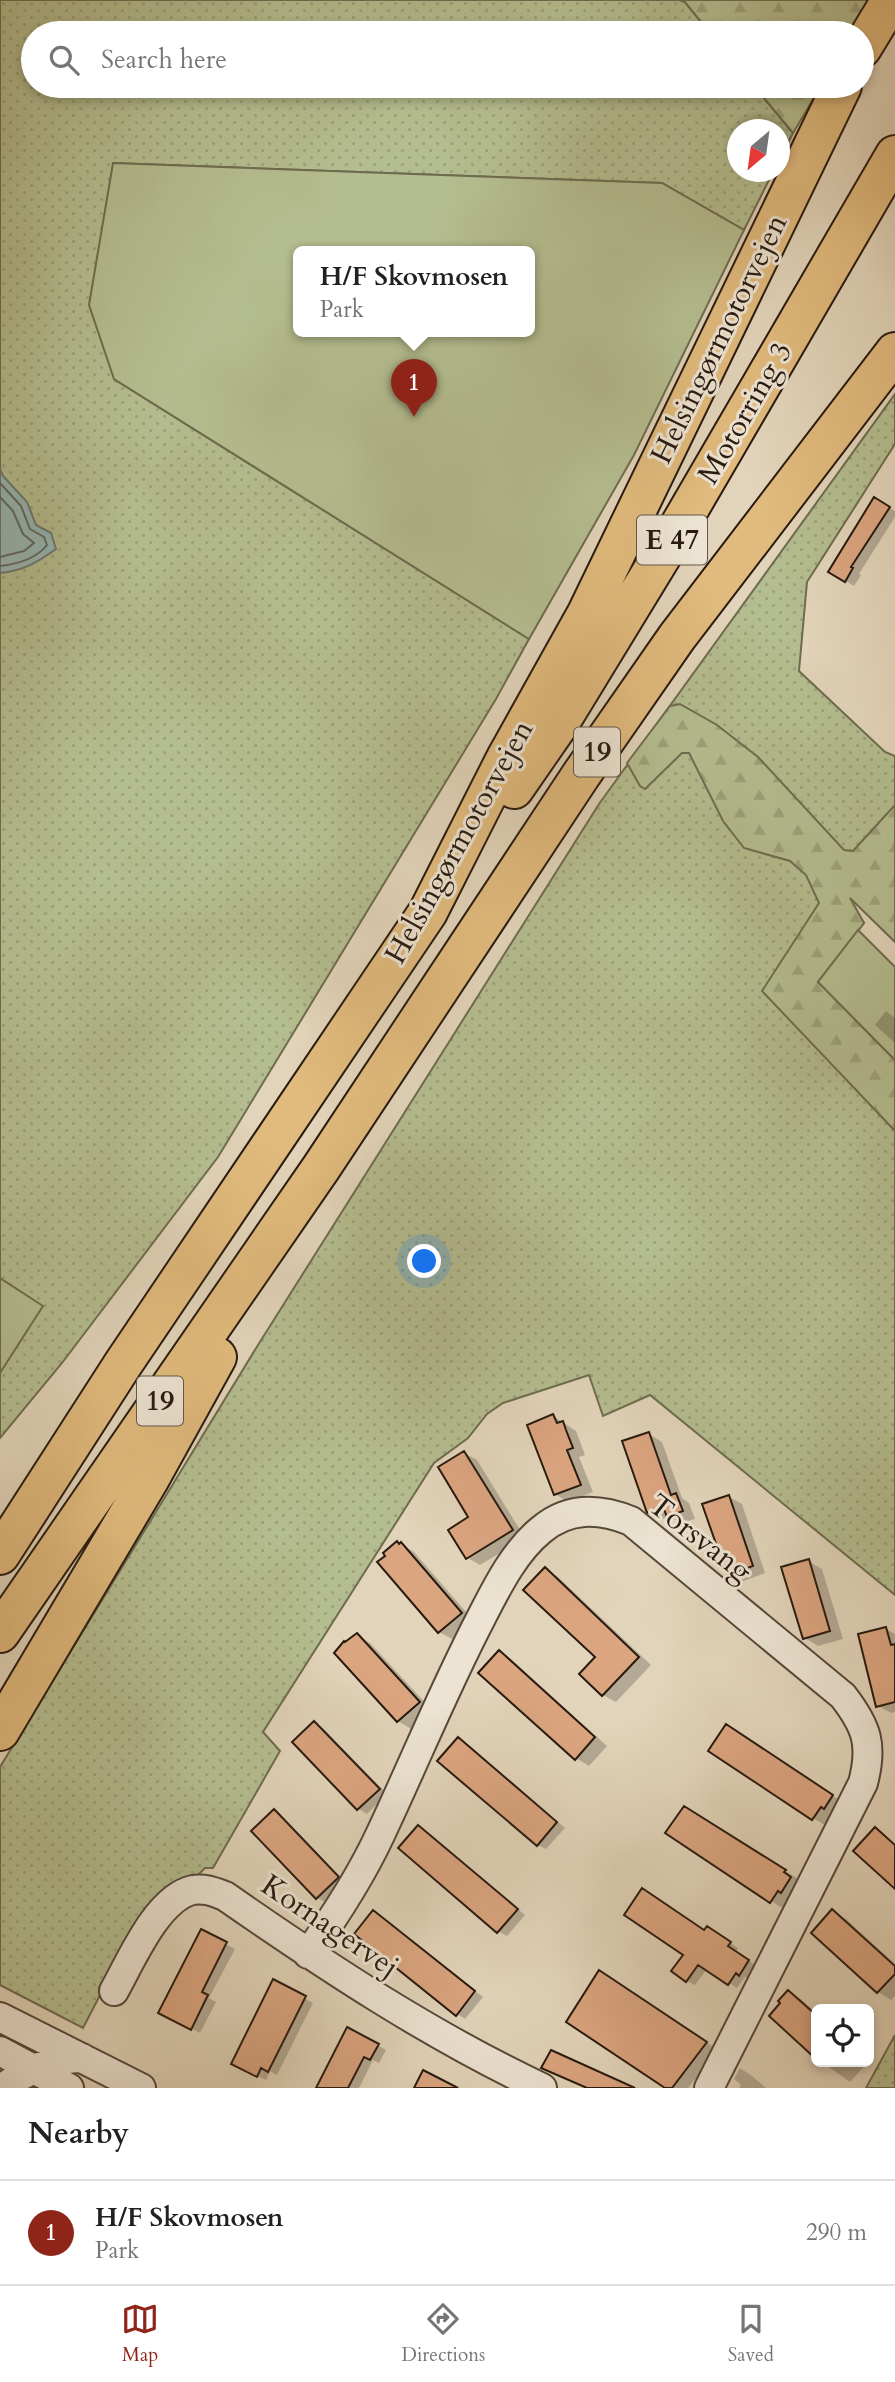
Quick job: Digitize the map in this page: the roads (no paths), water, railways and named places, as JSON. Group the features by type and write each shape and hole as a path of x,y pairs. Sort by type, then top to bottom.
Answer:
{"highway":[{"path":"874,28 891,0"},
{"name":"Helsingørmotorvejen","path":"0,1555 123,1364 428,912 506,758 587,613 836,98"},
{"name":"Motorring 3","path":"428,912 559,724 612,639 895,155"},
{"name":"Helsingørmotorvejen","path":"0,1633 321,1168 581,775 677,637 895,352"},
{"path":"0,1731 149,1480 321,1168"},
{"path":"0,1511 123,1364"}],"street":[{"name":"Torsvang","path":"308,1954 358,1879 460,1659 503,1576 539,1530 558,1517 584,1511 609,1512 631,1521 843,1696 858,1715 867,1738 869,1758 863,1783 709,2088"},
{"name":"Kornagervej","path":"114,1991 155,1917 171,1902 191,1891 209,1890 225,1896 308,1954 436,2033 542,2088"},
{"path":"0,2017 50,2071"},
{"path":"0,2051 50,2071"},
{"path":"3,2088 82,2058 141,2088"}],"water":[{"path":"0,469 3,476 27,502 36,525 51,533 56,549 30,565 0,573"}],"place":[{"name":"H/F Skovmosen","path":"414,417"}]}
